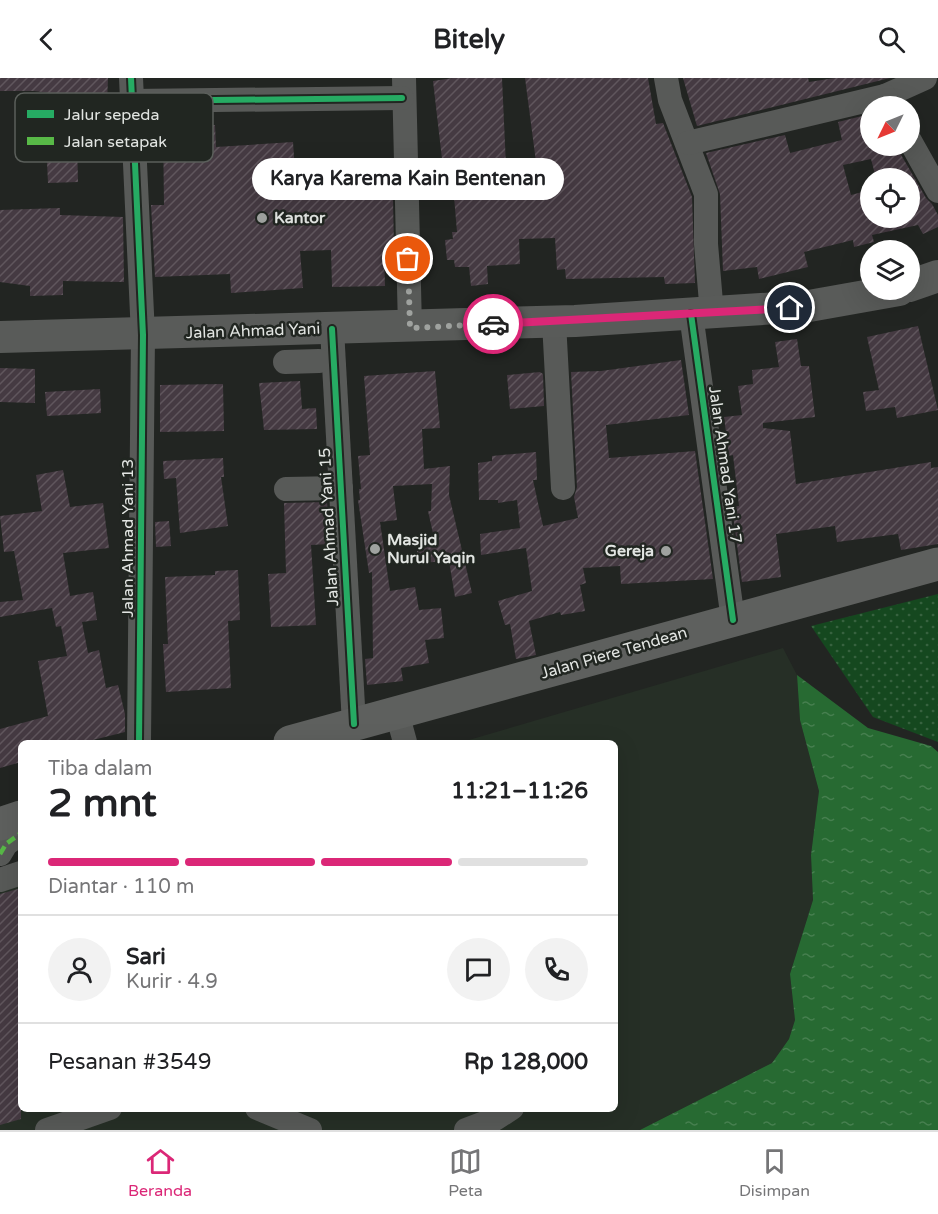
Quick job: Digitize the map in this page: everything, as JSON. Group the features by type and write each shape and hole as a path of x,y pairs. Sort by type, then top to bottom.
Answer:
{"highway":[{"name":"Jalan Piere Tendean","path":"297,740 354,724 401,728 733,620 938,564"},
{"path":"0,804 18,799"}],"main road":[{"path":"920,282 938,276"},
{"name":"Jalan Ahmad Yani","path":"0,337 410,328 554,322 809,306 860,297"}],"street":[{"name":"Jalan Ahmad Yani 17","path":"666,78 670,100 706,194 706,244 701,314 733,620"},
{"path":"896,96 925,78"},
{"path":"131,89 403,88 410,328"},
{"path":"688,143 860,107"},
{"path":"918,156 938,191"},
{"name":"Jalan Ahmad Yani 13","path":"136,162 143,335 139,740"},
{"path":"554,322 563,488"},
{"path":"325,329 319,361 331,449"},
{"name":"Jalan Ahmad Yani 15","path":"325,329 333,488 354,724"},
{"path":"285,362 319,361"},
{"path":"286,489 333,488"},
{"path":"0,880 18,874"},
{"path":"47,1130 99,1112"},
{"path":"267,1112 310,1130"},
{"path":"466,1130 495,1119 506,1112"}],"shaded area":[{"path":"938,594 938,742 873,717 811,626"},
{"path":"783,648 797,675 800,720 819,791 811,855 813,900 790,974 795,1020 789,1039 772,1063 640,1130 0,1130 0,879 18,874 18,1112 618,1112 618,740 469,740"}],"water":[{"path":"797,675 868,728 931,746 938,752 938,1130 640,1130 772,1063 789,1039 795,1020 790,974 813,900 811,855 819,791 800,720"}],"building":[{"path":"0,78 108,78 107,93 0,91"},
{"path":"453,78 502,78 506,166 536,162 525,78 648,78 656,124 663,123 692,197 695,283 665,284 664,277 566,279 565,269 557,270 555,238 519,239 520,264 487,266 488,284 471,286 469,267 455,267 454,260 447,260 445,240 453,239 452,232 457,232 453,185 445,185 433,81"},
{"path":"683,78 808,78 809,82 835,78 890,78 697,126"},
{"path":"860,116 860,156 902,156 909,168 873,168 871,159 843,165 851,195 860,193 860,228 904,228 872,235 873,240 860,240 860,246 854,247 853,240 804,252 808,267 759,279 757,267 723,271 720,194 706,153 785,135 790,153 842,140 838,122"},
{"path":"213,125 215,125 216,147 293,142 297,200 393,198 394,248 384,248 385,286 332,287 331,250 300,251 303,288 231,293 230,274 155,277 151,205 164,205 163,162 213,162"},
{"path":"47,162 78,162 78,182 48,183"},
{"path":"920,188 938,215 938,227 923,234 920,228"},
{"path":"60,208 60,215 123,217 124,282 63,281 63,295 30,296 30,286 0,282 0,210"},
{"path":"918,326 938,410 897,418 895,407 866,411 863,392 879,390 867,337"},
{"path":"797,339 801,366 809,366 815,417 763,423 763,428 790,431 796,484 931,462 931,468 938,467 938,544 901,550 898,534 837,542 835,526 776,534 781,577 742,582 732,507 739,506 733,455 729,456 724,417 742,415 738,386 753,384 752,370 779,367 775,342"},
{"path":"681,360 689,415 606,425 609,458 695,451 713,579 621,584 620,566 583,568 586,583 580,585 585,611 561,615 560,612 529,621 536,655 516,659 510,624 505,625 498,601 532,591 526,548 481,555 480,534 520,528 517,500 498,503 498,500 479,500 478,463 492,461 492,456 536,452 537,480 533,480 543,526 578,518 574,497 577,487 571,372 601,371"},
{"path":"0,368 35,369 35,403 0,402"},
{"path":"435,371 440,428 422,429 424,469 450,466 449,495 472,593 455,597 449,561 418,563 416,539 434,538 428,511 431,511 432,484 393,486 397,520 380,522 390,591 415,587 419,610 441,608 444,638 425,640 429,663 401,668 403,681 367,685 365,659 373,658 372,572 369,573 358,500 360,500 359,489 361,489 358,456 370,455 364,376"},
{"path":"540,372 543,374 544,406 510,409 507,375"},
{"path":"300,381 302,409 316,408 317,429 264,430 259,383"},
{"path":"223,384 224,431 160,432 160,385"},
{"path":"100,389 101,413 47,416 45,392"},
{"path":"223,458 224,477 221,477 228,526 180,533 176,478 164,479 163,461"},
{"path":"63,470 70,507 103,503 109,548 63,553 70,596 93,592 97,620 82,622 88,653 99,650 106,688 118,685 125,714 125,732 93,740 18,740 18,763 0,768 0,729 48,716 38,661 67,656 61,626 56,627 52,608 0,617 0,602 23,600 14,551 4,552 0,516 42,511 36,475"},
{"path":"327,502 330,544 311,545 316,625 271,627 268,574 286,573 284,503"},
{"path":"169,521 171,546 156,547 155,522"},
{"path":"238,570 240,620 228,621 231,688 166,692 163,644 168,644 165,577 215,575 215,571"},
{"path":"18,889 18,1112 21,1112 21,1119 0,1125 0,894"}],"marked path":[{"path":"0,854 6,844 18,835"}],"cycle path":[{"path":"131,78 132,93"},
{"path":"213,100 402,98"},
{"path":"135,162 143,335 139,740"},
{"path":"691,314 733,620"},
{"path":"332,329 354,724"}],"way so far":[{"path":"408,259 410,328 493,324"}],"place":[{"name":"Kantor","path":"262,218"},
{"name":"Karya Karema Kain Bentenan","path":"408,259"},
{"name":"Masjid Nurul Yaqin","path":"375,549"},
{"name":"Gereja","path":"666,551"}],"route":[{"path":"493,324 790,308"}]}
